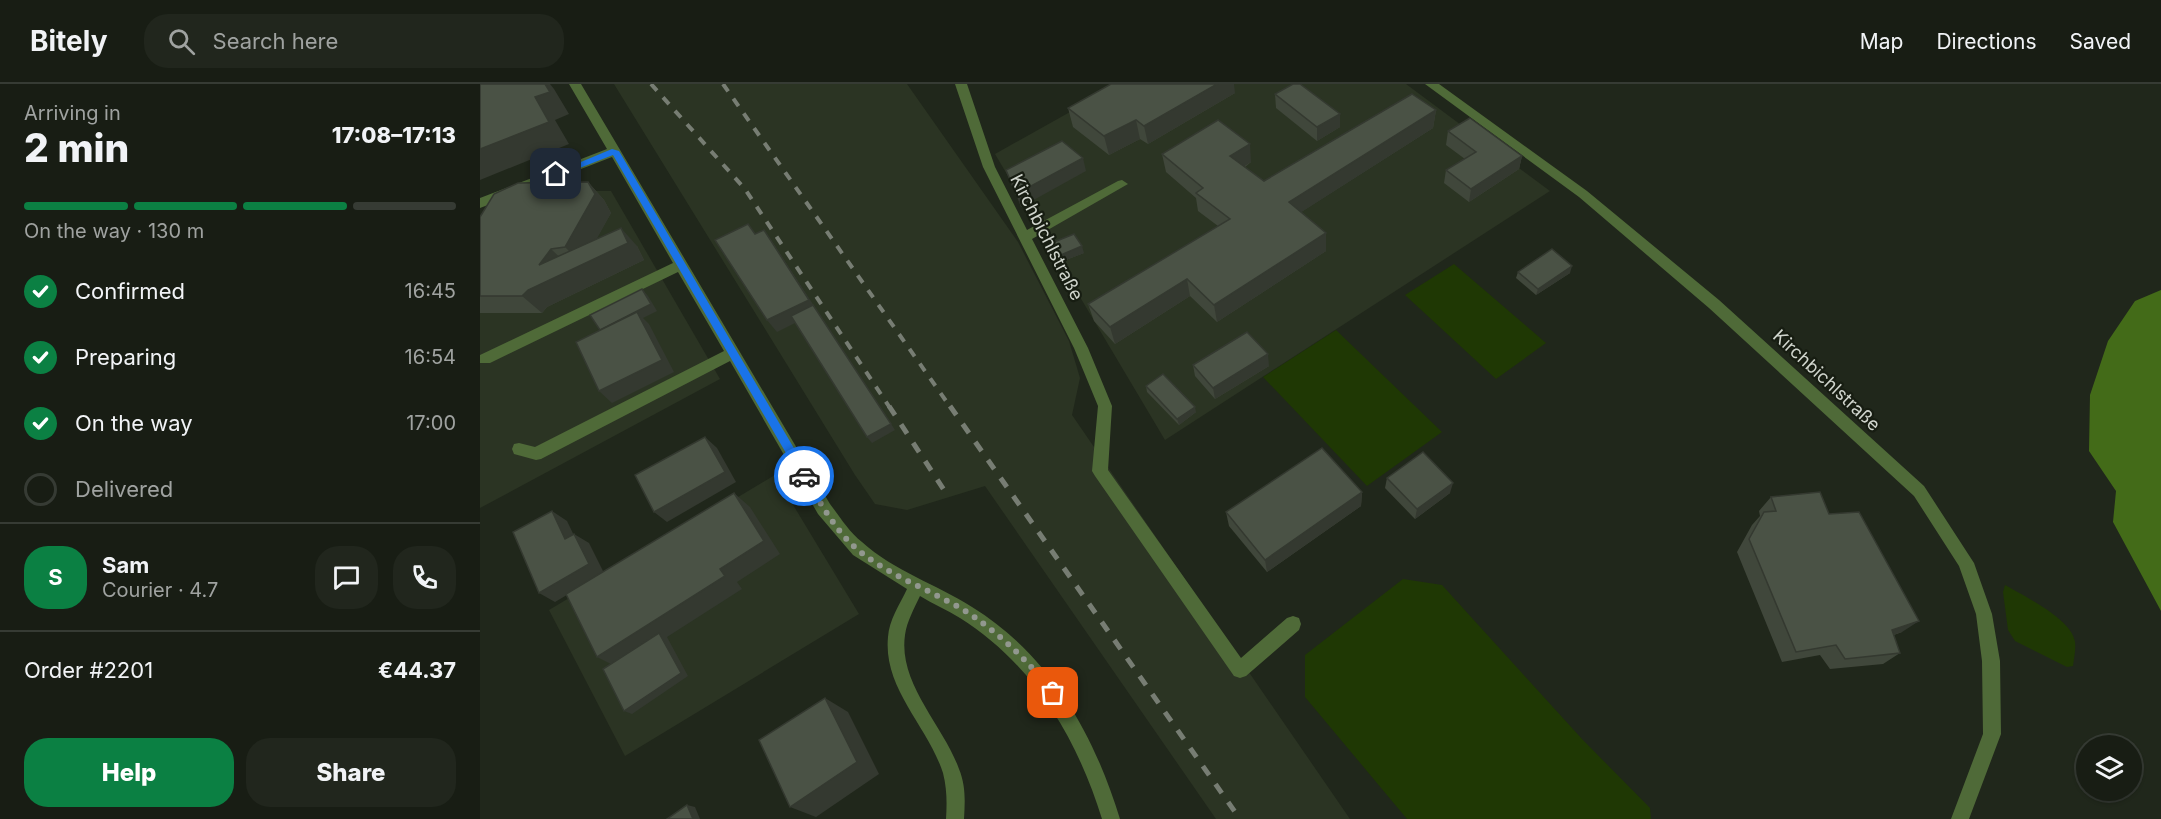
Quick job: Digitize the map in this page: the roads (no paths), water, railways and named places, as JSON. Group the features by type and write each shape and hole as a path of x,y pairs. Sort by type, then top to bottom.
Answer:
{"street":[{"path":"575,84 731,354 824,509 857,549 916,586 973,616 1040,676 1065,709 1087,750 1111,819"},
{"name":"Kirchbichlstraße","path":"961,84 989,167 1081,348 1105,406 1100,471 1240,670 1293,624"},
{"name":"Kirchbichlstraße","path":"1431,84 1583,194 1714,304 1919,491 1966,562 1984,614 1991,662 1992,734 1960,819"},
{"path":"480,203 615,151"},
{"path":"1025,237 1122,184"},
{"path":"485,359 681,265"},
{"path":"519,449 536,454 731,354"},
{"path":"916,586 896,636 897,665 952,772 957,810 955,819"}],"railway":[{"path":"651,84 745,189 890,408"},
{"path":"723,84 951,408"},
{"path":"889,406 946,493"},
{"path":"950,406 1240,819"}]}
